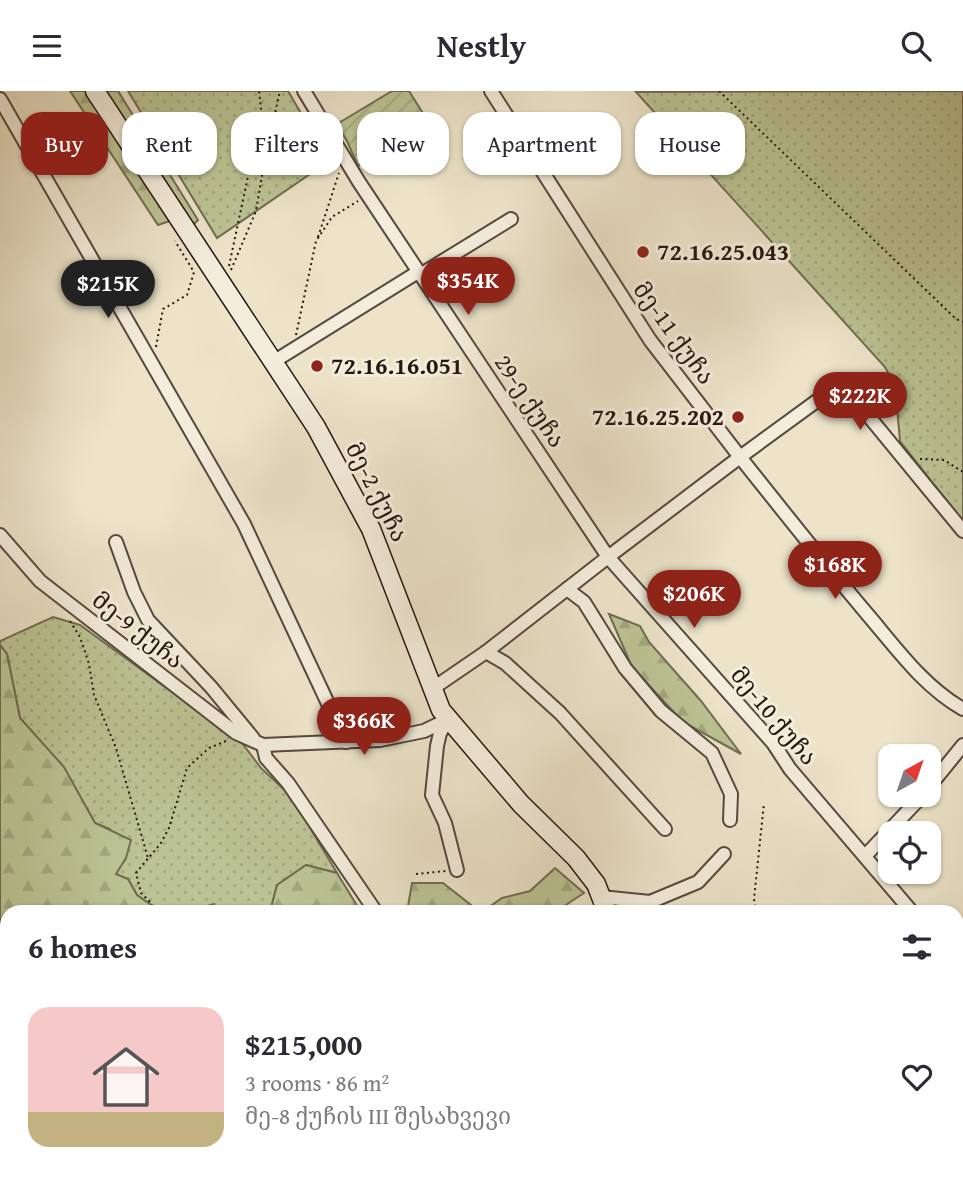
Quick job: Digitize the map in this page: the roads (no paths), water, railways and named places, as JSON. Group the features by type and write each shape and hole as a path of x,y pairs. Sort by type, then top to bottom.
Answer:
{"main road":[{"name":"მე-2 ქუჩა","path":"95,91 316,427 371,529 441,710 521,804 576,858 596,884 604,904"}],"street":[{"name":"29-ე ქუჩა","path":"304,91 419,273 608,557"},
{"name":"მე-11 ქუჩა","path":"491,91 650,340 812,549 909,663 941,696 963,709"},
{"path":"0,99 244,524 346,742"},
{"path":"273,362 511,219"},
{"path":"432,689 486,652 740,457 829,392 841,388 852,396 963,531"},
{"name":"მე-9 ქუჩა","path":"0,535 40,581 236,733 256,741"},
{"path":"116,543 134,592 148,620 211,687 256,741 371,905"},
{"name":"მე-10 ქუჩა","path":"608,557 773,743 790,769 866,855 880,876 906,905"},
{"path":"567,589 584,602 625,668 661,711 712,754 731,794 730,820"},
{"path":"486,652 505,663 560,713 665,829"},
{"path":"256,741 346,742 405,736 424,731 449,719"},
{"path":"449,719 440,733 437,746 432,795 445,823 457,870"},
{"path":"942,771 963,745"},
{"path":"866,855 912,807"},
{"path":"604,904 650,902 698,882 724,855"}],"place":[{"name":"72.16.25.043","path":"643,252"},
{"name":"72.16.16.051","path":"317,366"},
{"name":"72.16.25.202","path":"738,417"}]}
